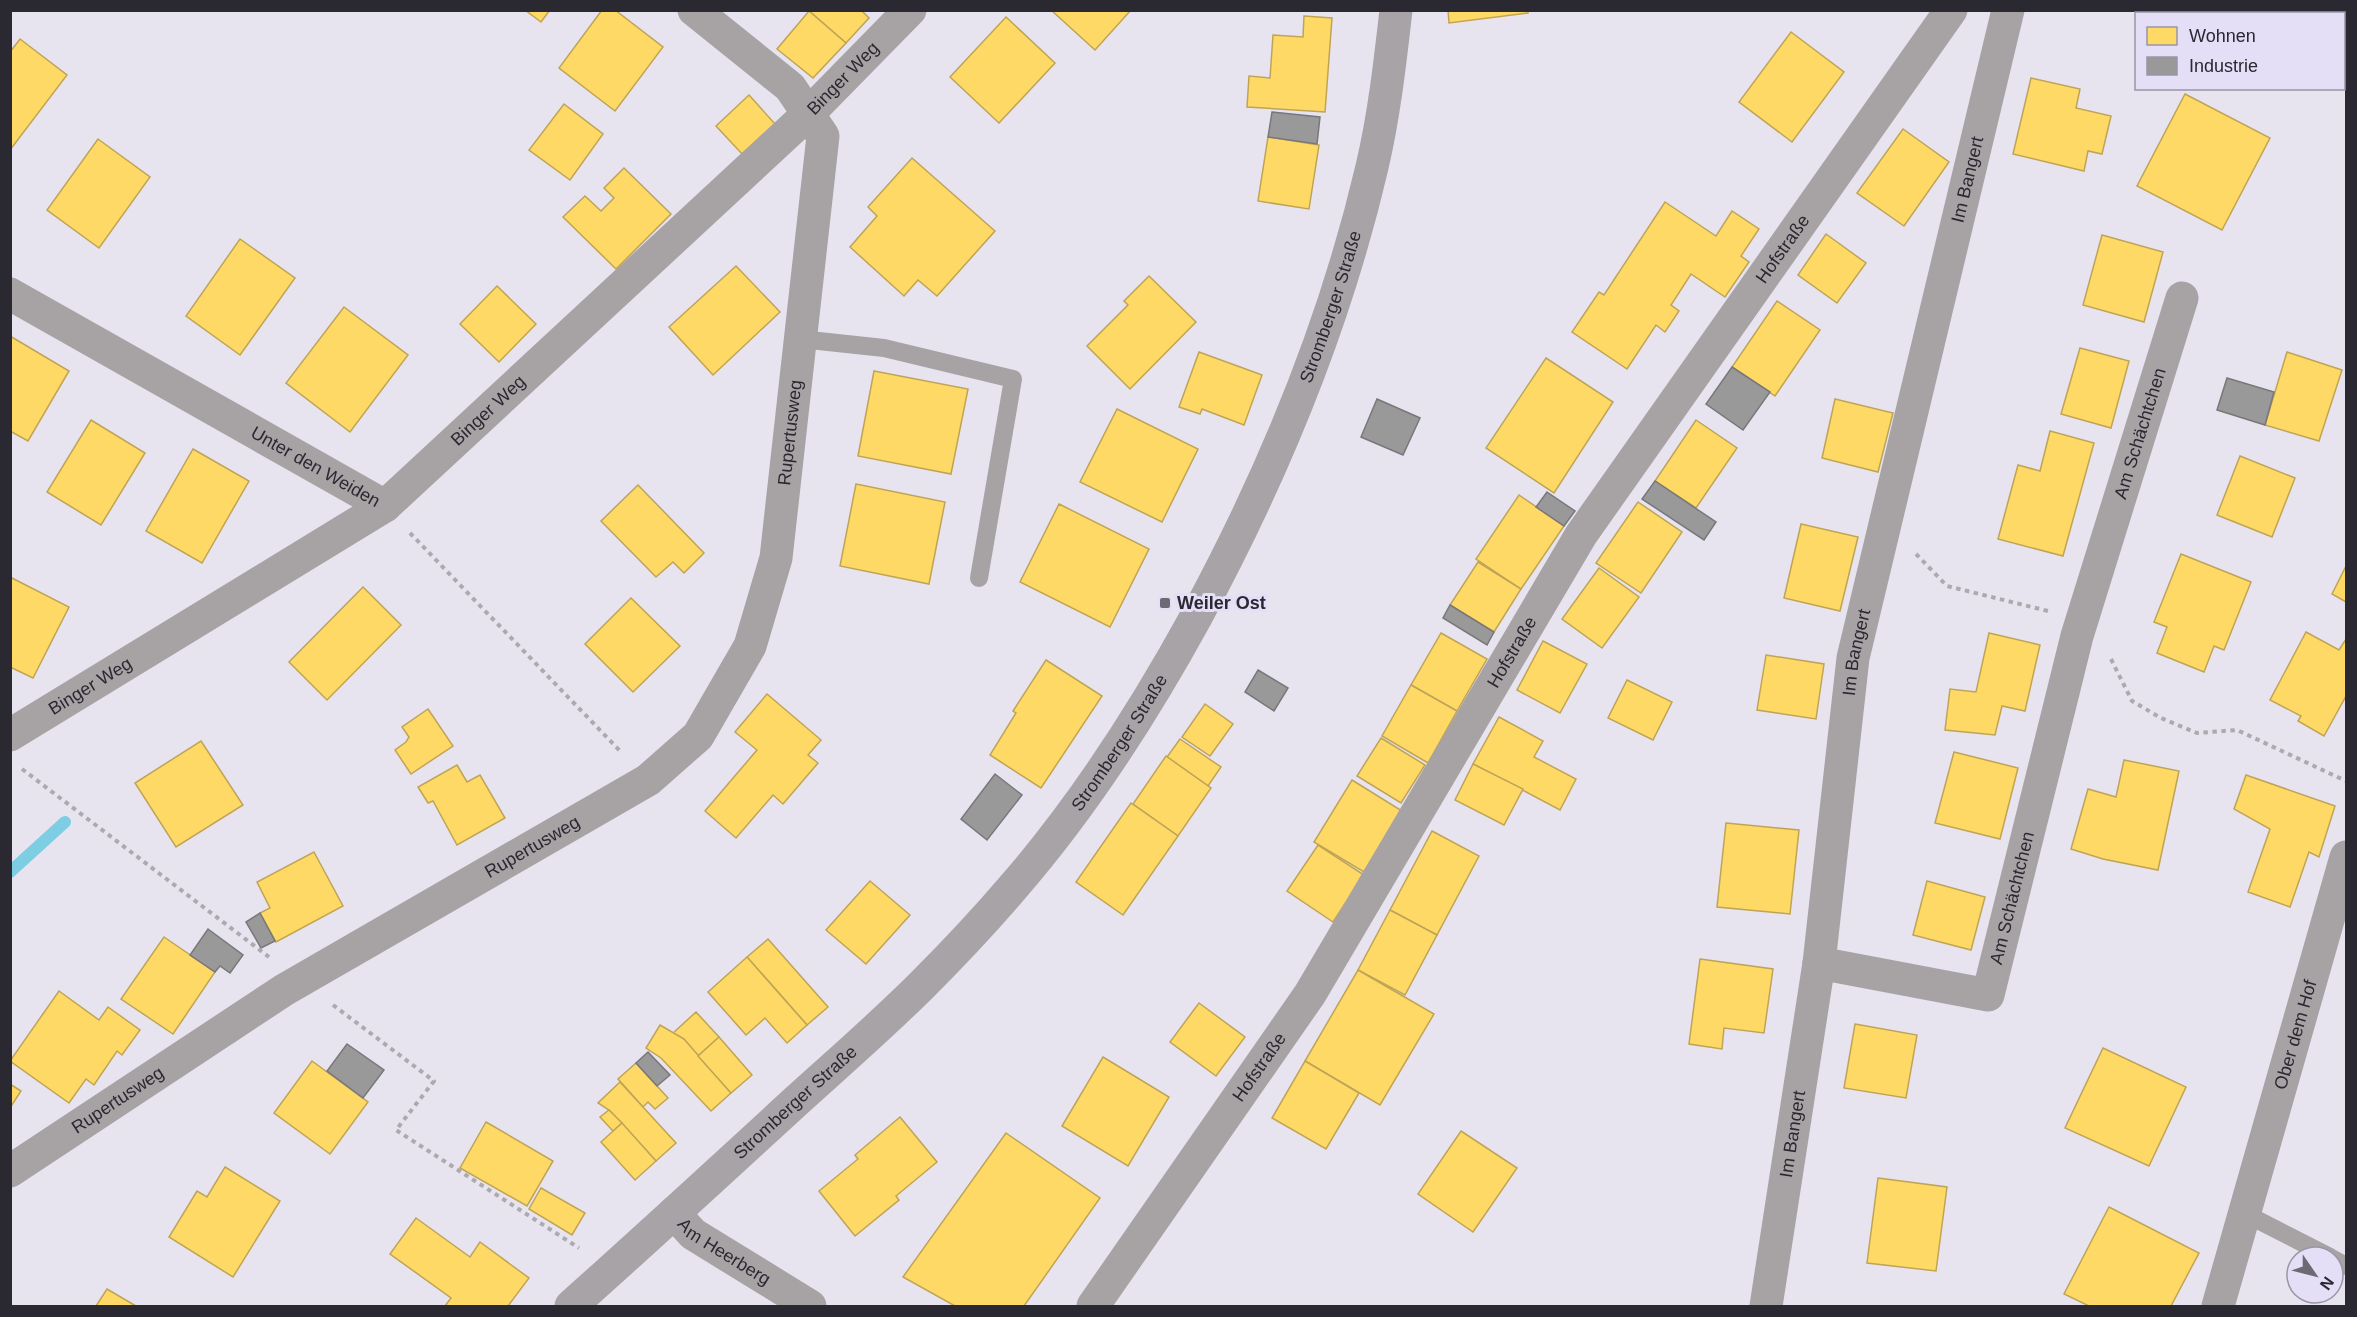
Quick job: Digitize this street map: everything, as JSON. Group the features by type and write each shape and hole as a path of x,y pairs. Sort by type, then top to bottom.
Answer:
{"main road":[{"name":"Stromberger Straße","path":"571,1306 922,986 984,919 1065,824 1118,747 1171,662 1223,566 1248,514 1316,355 1345,268 1372,165 1389,78 1396,10"}],"street":[{"name":"Rupertusweg","path":"10,1171 300,980 648,780 698,736 750,646 776,558 823,136 790,87 694,10"},
{"name":"Binger Weg","path":"14,729 385,506 808,114 910,10"},
{"name":"Hofstraße","path":"1093,1306 1310,994 1581,535 1951,10"},
{"name":"Im Bangert","path":"1766,1306 1819,963 1853,658 2008,10"},
{"name":"Unter den Weiden","path":"10,294 385,506"},
{"name":"Am Schächtchen","path":"1819,963 1988,995 2077,636 2182,298"},
{"name":"Ober dem Hof","path":"2218,1306 2346,857"},
{"name":"Am Heerberg","path":"674,1213 693,1234 810,1306"}],"lane":[{"path":"800,339 884,348 1013,379 979,578"},
{"path":"2244,1213 2306,1245"}],"path":[{"name":"Unter den Weiden","path":"385,506 648,780"},
{"path":"1881,543 1918,555 1947,586 2057,613 2077,636 2109,654 2132,701 2160,718 2197,733 2237,730 2346,781"},
{"path":"20,768 434,1082 396,1130 612,1270"}],"building: Wohnen":[{"path":"525,10 550,10 541,22"},
{"path":"602,10 615,10 663,47 615,111 559,68"},
{"path":"808,10 861,10 869,18 846,43"},
{"path":"1051,10 1131,10 1095,50"},
{"path":"1448,10 1528,10 1528,13 1449,23"},
{"path":"809,11 846,43 813,78 777,49"},
{"path":"1304,16 1332,18 1325,112 1247,107 1249,76 1270,78 1273,35 1303,37"},
{"path":"1006,17 1055,63 999,123 950,77"},
{"path":"1791,32 1844,72 1792,142 1739,102"},
{"path":"20,39 67,75 10,150 10,52"},
{"path":"2031,78 2080,89 2076,108 2111,116 2102,154 2088,151 2084,171 2013,154"},
{"path":"2185,94 2270,138 2222,230 2137,186"},
{"path":"749,95 775,124 743,155 716,126"},
{"path":"564,104 603,134 570,180 529,150"},
{"path":"1903,129 1949,162 1904,226 1857,193"},
{"path":"1268,137 1319,145 1309,209 1258,201"},
{"path":"98,139 150,177 99,248 47,210"},
{"path":"912,158 995,231 937,296 918,280 904,296 850,247 877,216 868,207"},
{"path":"624,168 671,214 616,269 563,217 585,196 601,211 614,198 604,188"},
{"path":"1665,202 1716,236 1732,211 1759,229 1741,256 1749,262 1725,297 1691,274 1671,305 1679,311 1665,332 1656,325 1627,369 1572,332 1599,292 1604,295"},
{"path":"1826,234 1866,263 1837,303 1798,275"},
{"path":"2102,235 2163,252 2144,322 2083,305"},
{"path":"240,239 295,278 240,355 186,316"},
{"path":"736,266 780,312 713,375 669,327"},
{"path":"1149,276 1196,322 1130,389 1087,346 1128,305 1124,301"},
{"path":"497,286 536,324 499,362 460,324"},
{"path":"1777,301 1820,330 1775,396 1732,367"},
{"path":"344,307 408,355 350,432 286,383"},
{"path":"10,336 69,371 28,441 10,431"},
{"path":"2080,348 2129,361 2111,428 2061,414"},
{"path":"1199,352 1262,375 1244,425 1202,409 1200,414 1179,407"},
{"path":"2287,352 2342,370 2319,441 2265,425"},
{"path":"1546,358 1613,402 1554,493 1486,448"},
{"path":"874,371 968,389 951,474 858,456"},
{"path":"1835,399 1893,413 1878,472 1822,458"},
{"path":"1117,409 1198,449 1162,522 1080,482"},
{"path":"91,420 145,453 101,525 47,492"},
{"path":"1696,420 1737,448 1696,508 1655,481"},
{"path":"2050,431 2094,443 2063,556 1998,539 2018,465 2040,471"},
{"path":"193,449 249,481 202,563 146,531"},
{"path":"2240,456 2295,478 2272,537 2217,515"},
{"path":"856,484 945,502 929,584 840,566"},
{"path":"638,485 704,553 684,573 673,562 656,577 601,521"},
{"path":"1519,495 1564,526 1521,589 1476,559"},
{"path":"1638,502 1682,532 1641,593 1596,563"},
{"path":"1059,504 1149,549 1110,627 1020,582"},
{"path":"1801,524 1858,537 1840,611 1784,598"},
{"path":"2181,554 2251,582 2224,650 2214,646 2204,672 2157,653 2167,627 2154,622"},
{"path":"1478,562 1521,589 1494,632 1450,605"},
{"path":"2346,566 2346,602 2332,594"},
{"path":"1599,568 1639,597 1602,648 1562,619"},
{"path":"10,577 69,607 33,678 10,667"},
{"path":"363,587 401,625 327,700 289,662"},
{"path":"631,598 680,646 633,692 585,644"},
{"path":"2306,632 2339,650 2346,639 2346,696 2324,736 2298,721 2301,716 2270,700"},
{"path":"1441,633 1487,659 1457,711 1411,685"},
{"path":"1989,633 2040,645 2025,711 2002,706 1995,735 1945,730 1950,689 1976,692"},
{"path":"1543,641 1587,664 1560,713 1517,690"},
{"path":"1766,655 1824,664 1816,719 1757,710"},
{"path":"1046,660 1102,696 1041,788 990,755 1016,713 1013,711"},
{"path":"1627,680 1672,702 1653,740 1608,718"},
{"path":"1411,685 1457,711 1428,763 1382,736"},
{"path":"767,694 821,740 808,755 818,763 783,804 773,795 736,838 705,811 757,750 735,732"},
{"path":"1205,704 1233,724 1210,756 1182,737"},
{"path":"428,709 453,746 411,774 395,750 409,737 402,727"},
{"path":"1499,717 1543,741 1534,757 1576,779 1560,810 1473,764"},
{"path":"1381,738 1425,765 1401,803 1357,776"},
{"path":"1180,739 1221,767 1208,786 1167,757"},
{"path":"201,741 243,805 176,847 135,783"},
{"path":"1954,752 2018,768 2000,839 1935,823"},
{"path":"1166,756 1211,788 1178,836 1133,804"},
{"path":"2124,760 2179,771 2158,870 2103,859 2071,849 2088,789 2116,797"},
{"path":"1473,764 1523,789 1504,825 1455,800"},
{"path":"457,765 467,782 480,775 505,818 457,845 433,801 428,803 418,787"},
{"path":"2246,775 2335,806 2319,857 2309,852 2290,907 2248,892 2270,829 2234,809"},
{"path":"1352,780 1402,811 1364,872 1314,842"},
{"path":"1131,803 1178,836 1123,915 1076,882"},
{"path":"1726,823 1799,830 1790,914 1717,907"},
{"path":"1432,831 1479,856 1437,935 1390,910"},
{"path":"1318,845 1364,875 1333,922 1287,891"},
{"path":"314,852 343,906 276,942 260,913 270,908 257,882"},
{"path":"870,881 910,915 866,964 826,930"},
{"path":"1927,881 1985,897 1971,950 1913,935"},
{"path":"1390,910 1437,935 1405,995 1358,970"},
{"path":"164,937 215,972 173,1034 121,999"},
{"path":"768,939 828,1007 807,1025 747,957"},
{"path":"747,957 807,1025 787,1043 765,1018 746,1035 708,992"},
{"path":"1700,959 1773,969 1764,1033 1724,1028 1722,1049 1689,1044"},
{"path":"1358,970 1434,1014 1380,1105 1305,1061"},
{"path":"59,991 99,1020 108,1007 140,1030 122,1055 117,1051 94,1085 86,1079 69,1103 10,1061"},
{"path":"1199,1003 1245,1037 1216,1076 1170,1042"},
{"path":"696,1012 719,1037 698,1056 684,1039 673,1033"},
{"path":"1855,1024 1917,1035 1906,1098 1844,1088"},
{"path":"660,1025 684,1039 731,1093 711,1111 661,1058 646,1048"},
{"path":"719,1037 752,1075 731,1093 698,1056"},
{"path":"2103,1048 2186,1087 2149,1166 2065,1128"},
{"path":"1103,1057 1169,1097 1128,1166 1062,1126"},
{"path":"312,1061 368,1102 330,1154 274,1113"},
{"path":"1305,1061 1359,1093 1326,1149 1272,1118"},
{"path":"636,1063 668,1098 655,1109 648,1102 643,1107 618,1079"},
{"path":"620,1082 676,1143 656,1161 609,1110 598,1103"},
{"path":"10,1084 21,1091 10,1108"},
{"path":"609,1110 622,1123 613,1131 600,1117"},
{"path":"900,1117 937,1162 896,1196 899,1200 855,1236 819,1191 858,1159 855,1155"},
{"path":"486,1122 553,1161 527,1206 460,1168"},
{"path":"622,1123 656,1161 635,1180 601,1142"},
{"path":"1461,1131 1517,1168 1473,1232 1418,1194"},
{"path":"1006,1133 1100,1198 1024,1306 955,1306 903,1277"},
{"path":"225,1167 280,1201 233,1277 169,1237 197,1191 207,1197"},
{"path":"1878,1178 1947,1187 1936,1271 1867,1263"},
{"path":"541,1188 585,1213 572,1235 529,1209"},
{"path":"2109,1207 2199,1253 2171,1306 2089,1306 2064,1294"},
{"path":"416,1218 470,1257 480,1242 529,1278 508,1306 445,1306 451,1298 390,1254"},
{"path":"107,1289 136,1306 96,1306"}],"building: Industrie":[{"path":"1272,112 1320,117 1317,144 1268,137"},
{"path":"1732,367 1770,392 1743,430 1706,404"},
{"path":"2227,378 2274,392 2265,425 2217,410"},
{"path":"1377,399 1420,418 1403,455 1361,437"},
{"path":"1655,481 1716,522 1704,540 1642,499"},
{"path":"1547,492 1575,511 1564,526 1536,507"},
{"path":"1450,605 1494,632 1487,645 1443,618"},
{"path":"1258,670 1288,688 1274,711 1245,692"},
{"path":"995,774 1022,795 987,840 961,819"},
{"path":"260,913 275,941 261,948 246,922"},
{"path":"208,929 243,955 230,973 220,966 215,972 190,955"},
{"path":"347,1044 384,1070 363,1098 327,1071"},
{"path":"648,1052 670,1075 657,1086 636,1063"}],"waterway":[{"path":"10,872 65,822"}],"place":[{"name":"Weiler Ost","path":"1165,603"}]}
